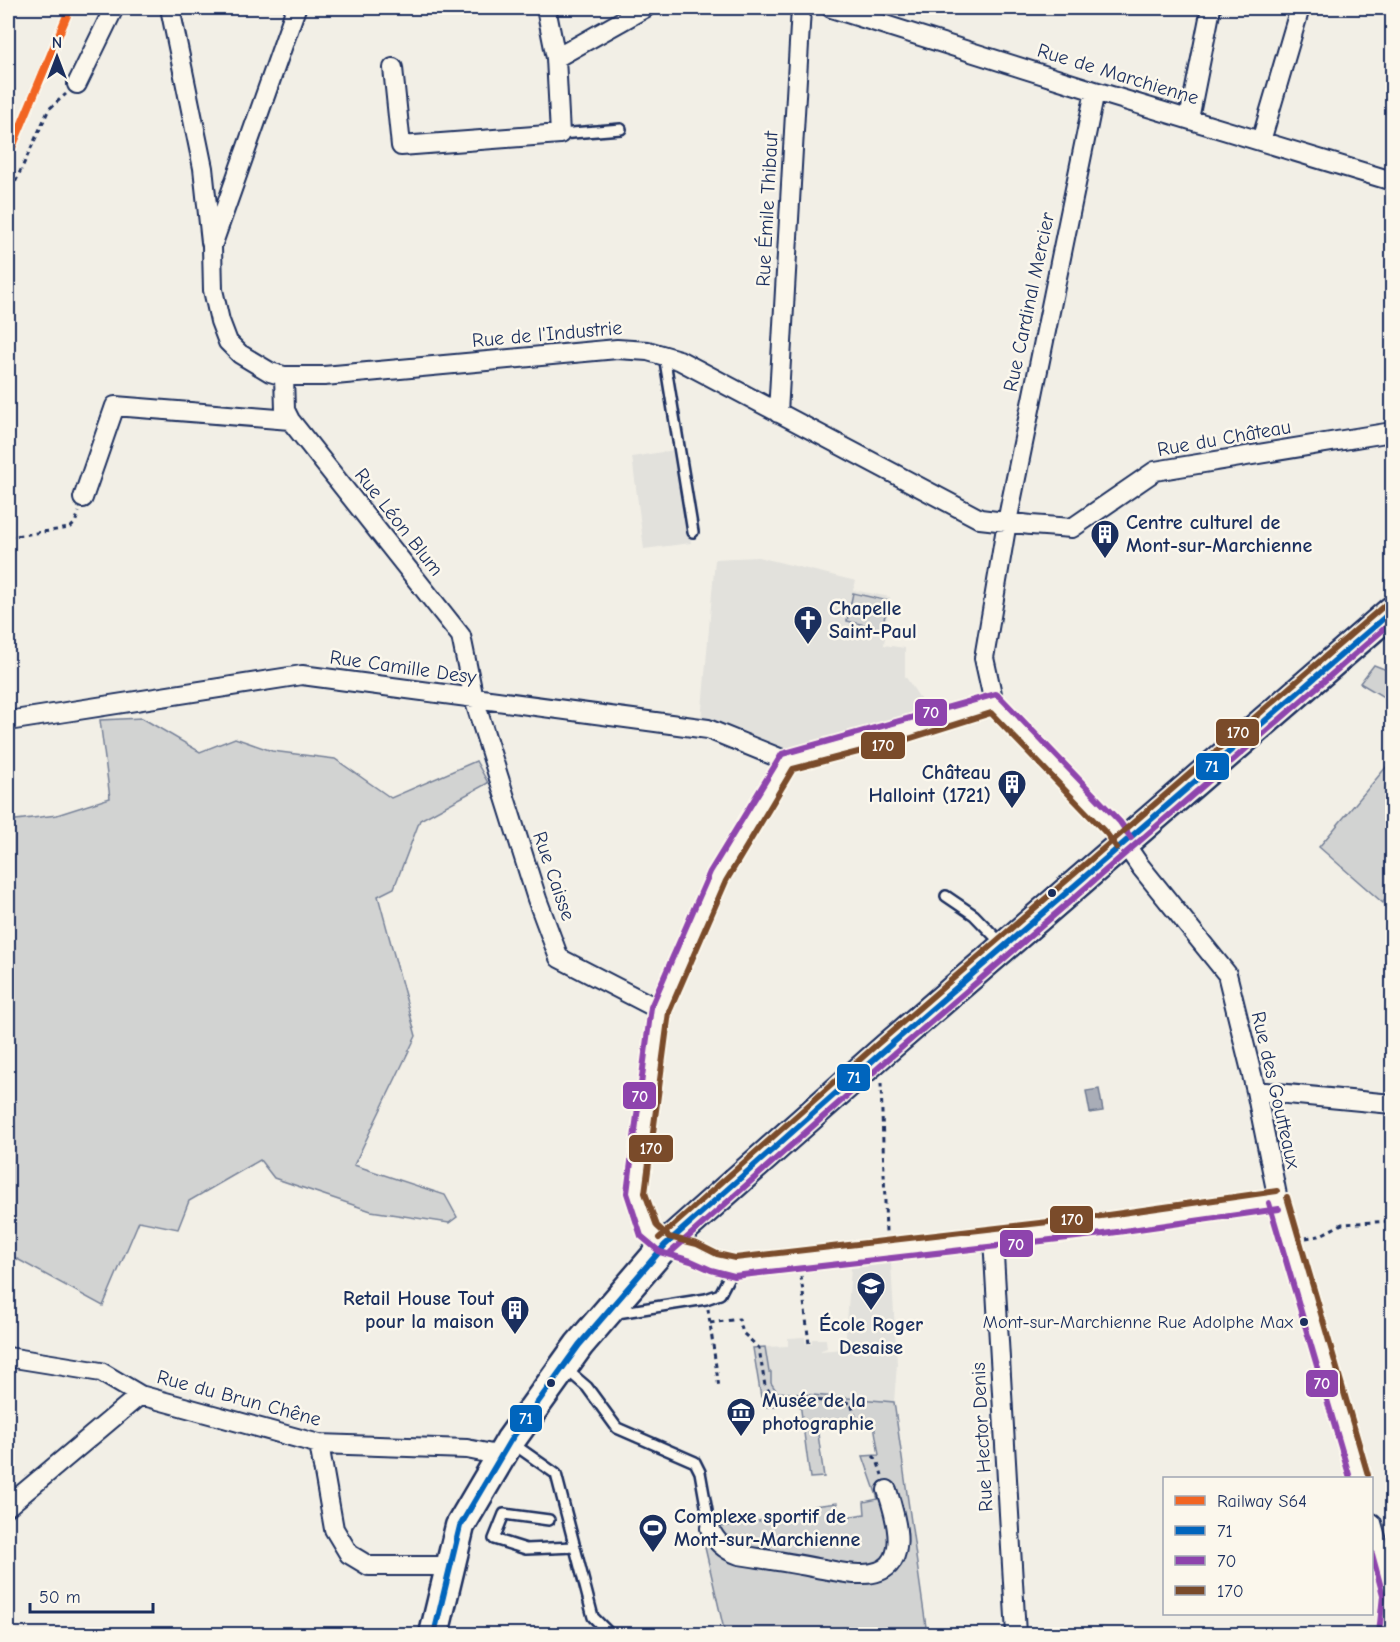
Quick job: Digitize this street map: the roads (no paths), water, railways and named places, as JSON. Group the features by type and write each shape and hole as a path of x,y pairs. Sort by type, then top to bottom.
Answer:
{"main road":[{"path":"434,1635 460,1526 506,1449 579,1345 665,1245 880,1054 1392,611"}],"street":[{"path":"77,84 114,8"},
{"path":"170,8 203,168 212,246"},
{"name":"Rue de l'Industrie","path":"296,8 212,246 213,290 220,321 228,342 240,354 256,365 284,376 324,376 617,350 648,351 678,360 980,519 1007,522"},
{"path":"393,68 401,146 560,134 556,58 546,8"},
{"path":"556,58 645,8"},
{"name":"Rue Émile Thibaut","path":"778,413 801,8"},
{"name":"Rue de Marchienne","path":"831,8 1392,181"},
{"path":"1189,119 1211,8"},
{"path":"1261,141 1300,8"},
{"name":"Rue Cardinal Mercier","path":"1007,522 1095,91"},
{"name":"Rue Léon Blum","path":"284,376 285,410 290,420 461,636 474,699"},
{"path":"83,498 116,406 290,420"},
{"name":"Rue du Château","path":"1007,522 1072,528 1155,471 1392,432"},
{"path":"1007,522 984,658 994,703 906,730 787,761 718,877 660,1010 636,1194 649,1231 665,1245 694,1252 714,1262 734,1267 1102,1225 1278,1200"},
{"name":"Rue Camille Desy","path":"8,721 302,675 708,729 787,761"},
{"name":"Rue Caisse","path":"474,699 537,899 560,958 660,1010"},
{"name":"Rue des Goutteaux","path":"994,703 1114,828 1140,867 1227,974 1256,1090 1278,1200 1358,1477"},
{"path":"1256,1090 1392,1104"},
{"name":"Rue Hector Denis","path":"993,1238 1016,1635"},
{"name":"Rue du Brun Chêne","path":"8,1357 101,1372 140,1395 320,1444 506,1449"},
{"path":"8,1506 140,1395"},
{"path":"320,1444 334,1529 349,1554 369,1566 450,1566"},
{"path":"710,1528 718,1542 727,1551 739,1555 851,1574 876,1572 885,1568 893,1558 898,1546 899,1532 896,1516 887,1490"},
{"path":"1373,1530 1392,1594 1388,1635"}],"lane":[{"path":"560,134 621,129"},
{"path":"664,355 693,532"},
{"path":"946,896 974,915 1005,946"},
{"path":"605,1315 706,1299 720,1294 734,1267"},
{"path":"563,1367 587,1387 617,1428 694,1462 700,1472 710,1528"},
{"path":"506,1449 556,1474 593,1617 610,1635"},
{"path":"549,1520 504,1514 494,1539 526,1549 575,1546"}],"rail line":[{"name":"S64","path":"8,157 70,8"}],"place":[{"name":"Centre culturel de Mont-sur-Marchienne","path":"1105,560"},
{"name":"Chapelle Saint-Paul","path":"808,646"},
{"name":"Château Halloint (1721)","path":"1012,810"},
{"name":"École Roger Desaise","path":"871,1312"},
{"name":"Mont-sur-Marchienne Rue Adolphe Max","path":"1304,1322"},
{"name":"Retail House Tout pour la maison","path":"515,1336"},
{"name":"Musée de la photographie","path":"741,1438"},
{"name":"Complexe sportif de Mont-sur-Marchienne","path":"653,1554"}]}
